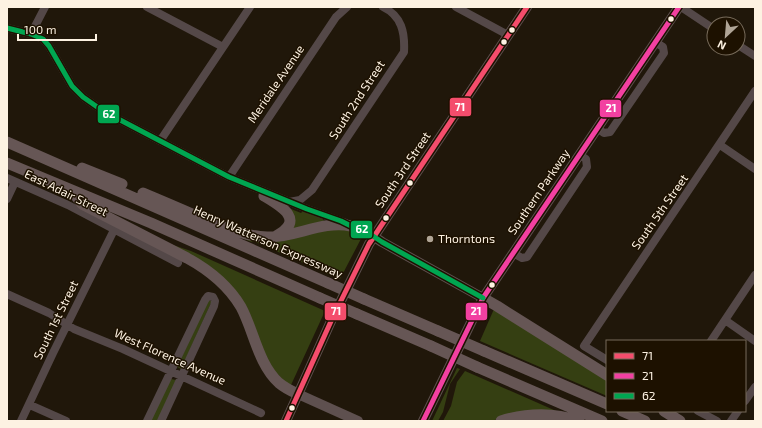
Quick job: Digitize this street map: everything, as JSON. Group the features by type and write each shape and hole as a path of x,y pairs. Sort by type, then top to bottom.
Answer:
{"highway":[{"name":"Henry Watterson Expressway","path":"7,142 606,404"},
{"path":"25,149 74,164 228,229 247,235 275,237 286,236 330,225 351,226"},
{"path":"7,163 70,189 602,421"},
{"path":"70,189 82,204 202,266 217,278 230,292 241,308 270,373 282,386 298,394"},
{"path":"264,196 282,206 289,215 289,224 286,229 275,237"},
{"path":"483,298 606,374"},
{"path":"624,412 646,421"},
{"path":"666,412 680,421"},
{"path":"501,421 519,416 538,414 557,416 579,421"}],"main road":[{"name":"South 3rd Street","path":"286,421 350,283 374,236 527,7"},
{"name":"Southern Parkway","path":"424,421 483,298 680,7"},
{"path":"351,226 364,230 382,242 483,298"},
{"path":"298,394 358,421"}],"street":[{"path":"31,34 45,7"},
{"path":"146,7 223,47"},
{"path":"160,141 250,7"},
{"name":"Meridale Avenue","path":"229,177 336,17 347,7"},
{"name":"South 2nd Street","path":"290,202 300,200 312,190 404,52 404,36 398,19 398,7"},
{"path":"456,7 508,35"},
{"path":"680,7 706,24"},
{"path":"385,8 398,19"},
{"path":"7,28 36,35 46,42 66,77 82,97 103,111 229,177 302,208 341,221 351,226"},
{"path":"746,50 755,56"},
{"name":"South 5th Street","path":"606,359 584,346 755,91"},
{"path":"720,144 755,169"},
{"path":"229,177 236,183 264,196 297,210 302,208"},
{"path":"7,198 11,180"},
{"name":"East Adair Street","path":"11,180 68,205 178,263"},
{"name":"South 2nd Street","path":"302,208 312,194 312,190"},
{"name":"South 1st Street","path":"22,421 114,230"},
{"path":"712,340 755,275"},
{"name":"West Florence Avenue","path":"7,294 49,313 74,330 123,349 261,413"},
{"path":"147,421 205,300 208,296 213,297 215,301 214,306 161,421"},
{"path":"725,320 755,340"},
{"path":"746,400 755,386"},
{"path":"30,405 66,421"},
{"path":"700,412 716,421"},
{"path":"730,421 737,412"}],"green space":[{"path":"291,209 301,213 303,211 322,218 324,221 290,230"},
{"path":"324,230 348,230 363,235 340,279 253,241 244,239"},
{"path":"167,243 191,251 325,311 291,385 288,385 270,366 246,309"},
{"path":"208,300 212,301 181,369 177,367"},
{"path":"494,309 606,379 606,396 480,341"},
{"path":"457,368 460,369 450,384 443,412 438,421 432,421"},
{"path":"465,371 563,414 498,418 493,421 443,421 451,406 457,382"},
{"path":"171,379 176,380 159,421 149,421"}],"transit line":[{"name":"71","path":"286,421 332,319 369,244 527,7"},
{"name":"21","path":"423,421 483,298 679,7"},
{"name":"62","path":"7,28 31,34 43,39 49,46 72,86 83,97 103,111 229,177 307,209 364,230 382,242 483,298"}],"place":[{"name":"Thorntons","path":"430,239"}]}
